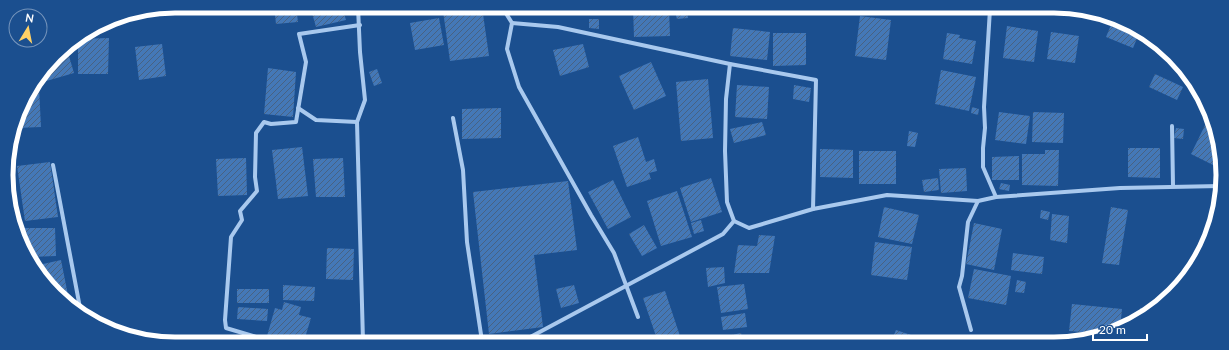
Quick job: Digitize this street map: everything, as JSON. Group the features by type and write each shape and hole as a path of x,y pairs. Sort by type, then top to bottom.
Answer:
{"street":[{"path":"359,13 360,52 365,100 357,122 363,337"},
{"path":"506,13 512,23 508,49 518,87 591,215 614,252 638,317"},
{"path":"990,13 984,107 985,128 983,167 996,197"},
{"path":"512,23 558,27 730,64 816,80 813,209"},
{"path":"254,337 226,328 224,320 231,237 242,220 240,211 257,191 255,177 256,133 264,122 271,124 296,122 306,62 299,34 360,25"},
{"path":"730,64 726,99 725,151 727,202 734,221 749,228 813,209 887,195 978,201 996,197 1173,186 1216,186"},
{"path":"298,108 316,120 357,122"},
{"path":"453,118 463,170 467,242 481,337"},
{"path":"1172,126 1173,186"},
{"path":"53,165 81,307"},
{"path":"971,330 959,287 962,276 968,222 978,201"},
{"path":"530,337 723,234 734,221"}],"building":[{"path":"275,13 297,13 298,22 276,24"},
{"path":"312,13 344,13 346,20 316,27"},
{"path":"443,13 483,13 489,56 450,61"},
{"path":"633,13 669,13 670,36 634,37"},
{"path":"675,13 687,13 688,18 677,19"},
{"path":"860,16 891,20 886,60 855,56"},
{"path":"439,18 444,45 415,50 410,23"},
{"path":"589,19 599,19 599,29 589,28"},
{"path":"1111,24 1138,37 1133,48 1106,37"},
{"path":"1007,26 1038,31 1034,62 1003,58"},
{"path":"733,28 770,32 767,60 730,56"},
{"path":"1051,32 1079,36 1075,63 1047,59"},
{"path":"773,33 806,33 806,65 773,66"},
{"path":"947,33 960,35 959,38 976,41 972,64 943,59"},
{"path":"109,38 108,74 78,74 78,45 87,39"},
{"path":"162,44 166,76 139,80 135,47"},
{"path":"583,44 589,67 560,76 553,50"},
{"path":"68,53 74,73 43,82 46,76"},
{"path":"651,62 666,96 634,110 619,76"},
{"path":"268,68 296,72 293,117 264,114"},
{"path":"377,69 382,83 374,86 369,72"},
{"path":"941,70 976,77 969,111 935,104"},
{"path":"1155,74 1183,87 1177,100 1149,87"},
{"path":"708,79 713,138 681,141 676,82"},
{"path":"737,85 769,87 767,119 735,117"},
{"path":"794,85 811,88 809,102 793,99"},
{"path":"39,87 39,87 41,127 21,128 25,113"},
{"path":"972,107 979,109 978,115 971,113"},
{"path":"501,108 501,138 462,139 462,109"},
{"path":"999,112 1030,116 1026,144 995,140"},
{"path":"1033,112 1064,113 1063,143 1032,142"},
{"path":"762,122 766,135 734,143 730,129"},
{"path":"1207,122 1213,143 1216,164 1215,166 1191,154"},
{"path":"1176,128 1184,129 1183,139 1174,138"},
{"path":"909,131 918,133 915,147 907,146"},
{"path":"638,137 646,162 654,159 657,171 649,173 651,179 627,187 613,146"},
{"path":"302,147 308,196 278,199 272,150"},
{"path":"1128,148 1160,148 1160,178 1128,177"},
{"path":"820,149 853,150 853,178 820,177"},
{"path":"1045,150 1059,150 1058,186 1022,185 1022,154 1045,154"},
{"path":"859,151 896,151 896,184 859,184"},
{"path":"1019,156 1019,180 992,180 992,157"},
{"path":"246,158 247,195 218,196 216,159"},
{"path":"343,158 345,197 316,197 313,159"},
{"path":"50,162 58,217 25,221 17,166"},
{"path":"966,168 967,191 941,193 939,169"},
{"path":"711,178 722,212 691,222 680,188"},
{"path":"938,178 939,190 924,192 922,180"},
{"path":"613,180 631,217 608,229 588,192"},
{"path":"568,181 577,250 534,255 543,327 489,334 473,192"},
{"path":"1001,183 1010,185 1009,191 999,189"},
{"path":"677,191 692,237 661,246 647,201"},
{"path":"884,207 919,215 912,244 878,237"},
{"path":"1111,207 1128,210 1119,265 1102,263"},
{"path":"1041,210 1050,212 1048,220 1040,218"},
{"path":"1052,214 1069,216 1067,243 1050,240"},
{"path":"701,220 704,231 694,234 691,223"},
{"path":"974,223 1002,229 994,270 966,264"},
{"path":"644,225 657,248 642,256 629,234"},
{"path":"22,228 55,228 56,256 35,257 25,237"},
{"path":"759,235 775,236 769,273 734,273 738,245 757,246"},
{"path":"875,242 912,247 907,280 871,275"},
{"path":"327,248 354,249 353,280 326,279"},
{"path":"1013,253 1044,257 1042,274 1011,270"},
{"path":"61,260 68,297 60,290 40,265"},
{"path":"724,267 725,283 708,287 706,268"},
{"path":"974,269 1011,276 1006,305 968,298"},
{"path":"1017,280 1026,282 1024,293 1015,292"},
{"path":"744,284 748,309 721,313 717,287"},
{"path":"283,285 315,287 314,301 283,300"},
{"path":"574,285 579,303 561,308 556,289"},
{"path":"237,289 269,289 269,303 237,303"},
{"path":"665,291 680,336 656,337 643,298"},
{"path":"284,302 301,307 299,315 311,318 305,337 267,336 275,308 282,310"},
{"path":"1072,304 1122,309 1121,323 1116,325 1090,333 1069,331"},
{"path":"238,307 268,309 267,321 237,319"},
{"path":"1140,308 1148,308 1140,312"},
{"path":"745,313 747,327 723,330 721,317"},
{"path":"896,330 917,337 893,337"},
{"path":"741,333 742,337 722,337"}]}
